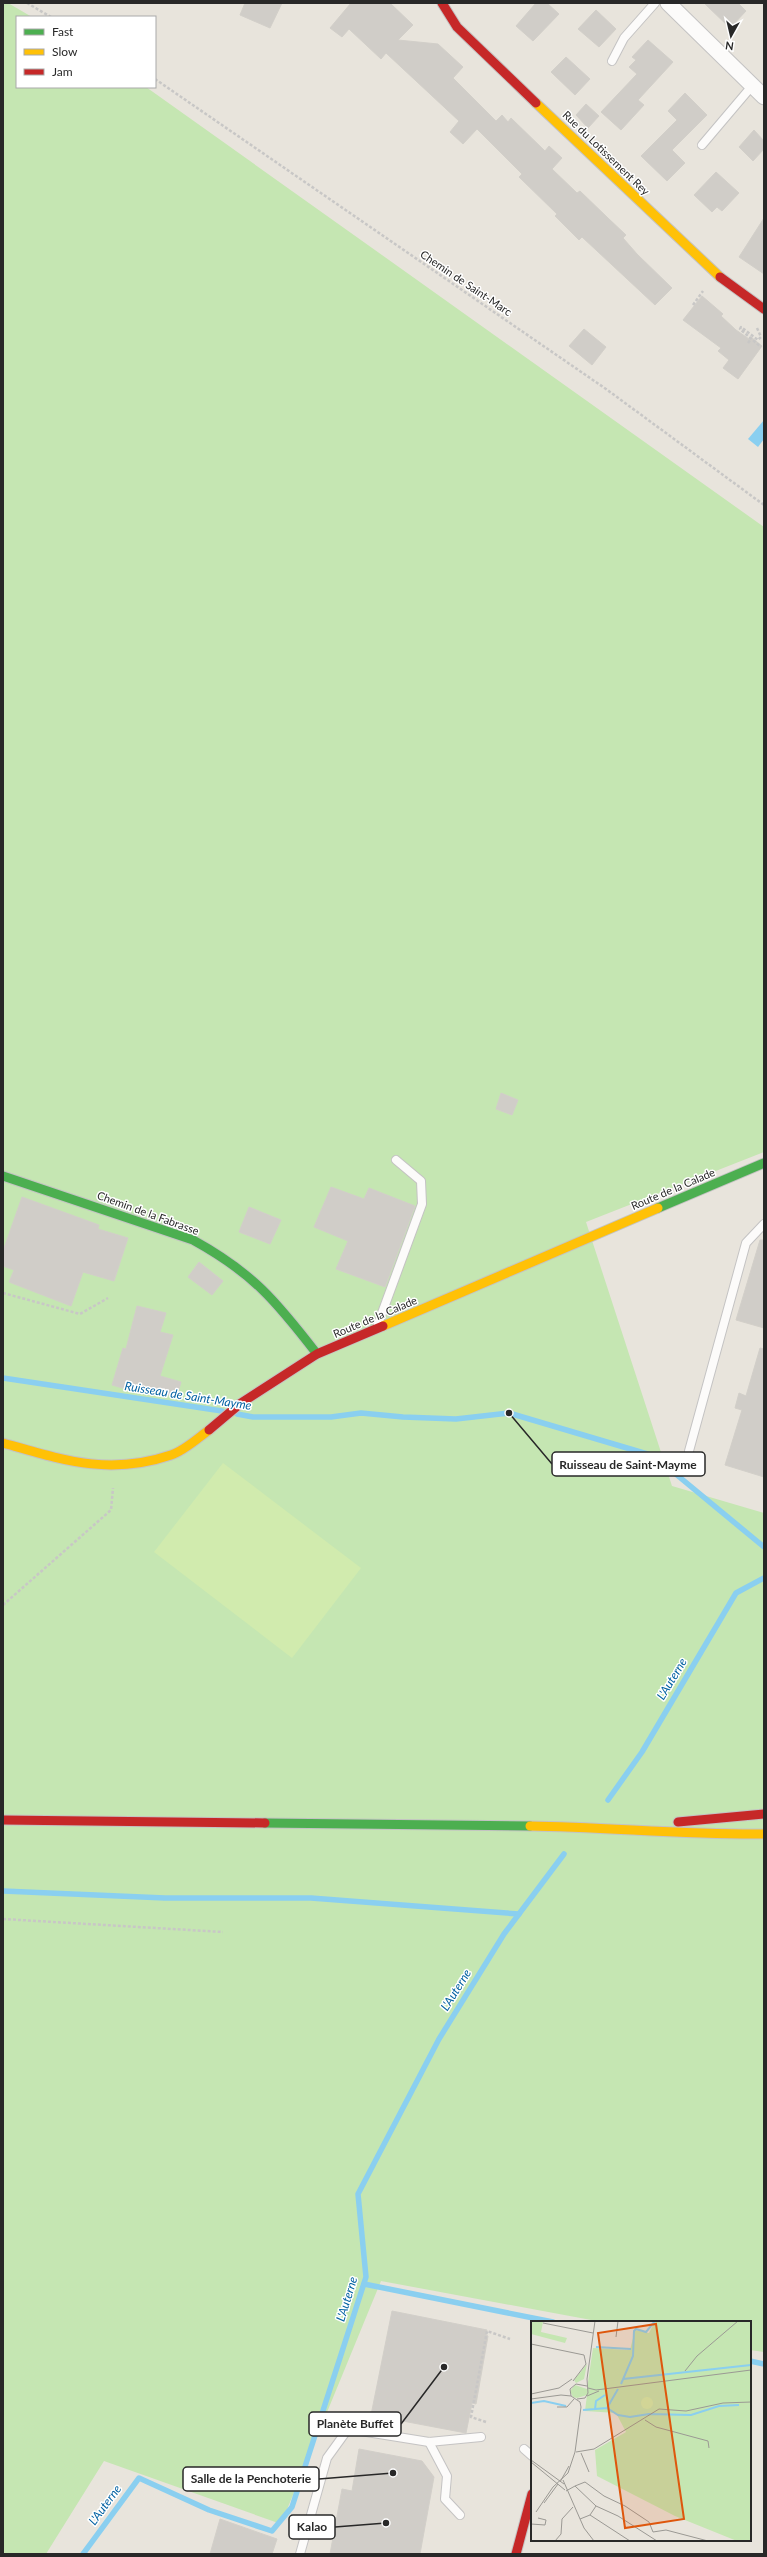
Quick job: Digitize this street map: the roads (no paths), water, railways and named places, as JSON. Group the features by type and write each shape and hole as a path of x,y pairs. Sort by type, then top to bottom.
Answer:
{"street":[{"name":"Rue du Lotissement Rey","path":"442,3 456,27 715,274 764,309"},
{"path":"668,3 764,97"},
{"name":"Route de la Calade","path":"3,1443 72,1463 112,1467 172,1454 215,1426 240,1403 317,1354 764,1163"},
{"name":"Chemin de la Fabrasse","path":"3,1176 179,1235 203,1245 246,1273 284,1312 317,1354"},
{"path":"579,1827 694,1821 764,1814"},
{"path":"3,1820 579,1827 698,1835 764,1834"},
{"path":"516,2554 531,2498"}],"lane":[{"path":"612,61 624,38 655,3"},
{"path":"702,145 752,86"},
{"path":"376,1329 422,1204 421,1182 396,1160"},
{"path":"689,1451 746,1244 764,1224"},
{"path":"300,2554 327,2458 348,2429 429,2442 482,2437"},
{"path":"429,2442 446,2476 445,2499 460,2515"},
{"path":"524,2449 531,2455"}],"water":[{"path":"764,420 764,439 758,447 748,439"}],"waterway":[{"name":"Ruisseau de Saint-Mayme","path":"3,1378 222,1411"},
{"name":"Ruisseau de Saint-Mayme","path":"237,1414 253,1417 331,1417 361,1413 403,1417 456,1419 509,1413 654,1456 764,1547"},
{"name":"L'Auterne","path":"608,1800 642,1752 736,1593 764,1578"},
{"name":"L'Auterne","path":"83,2554 139,2478 209,2510 272,2531 292,2507 366,2277 358,2194 439,2039 504,1934 564,1854"},
{"path":"3,1891 165,1898 311,1898 519,1914"},
{"path":"364,2284 548,2321"},
{"path":"751,2361 764,2364"}],"place":[{"name":"Ruisseau de Saint-Mayme","path":"509,1413"},
{"name":"Planète Buffet","path":"444,2367"},
{"name":"Salle de la Penchoterie","path":"393,2473"},
{"name":"Kalao","path":"386,2523"}]}
